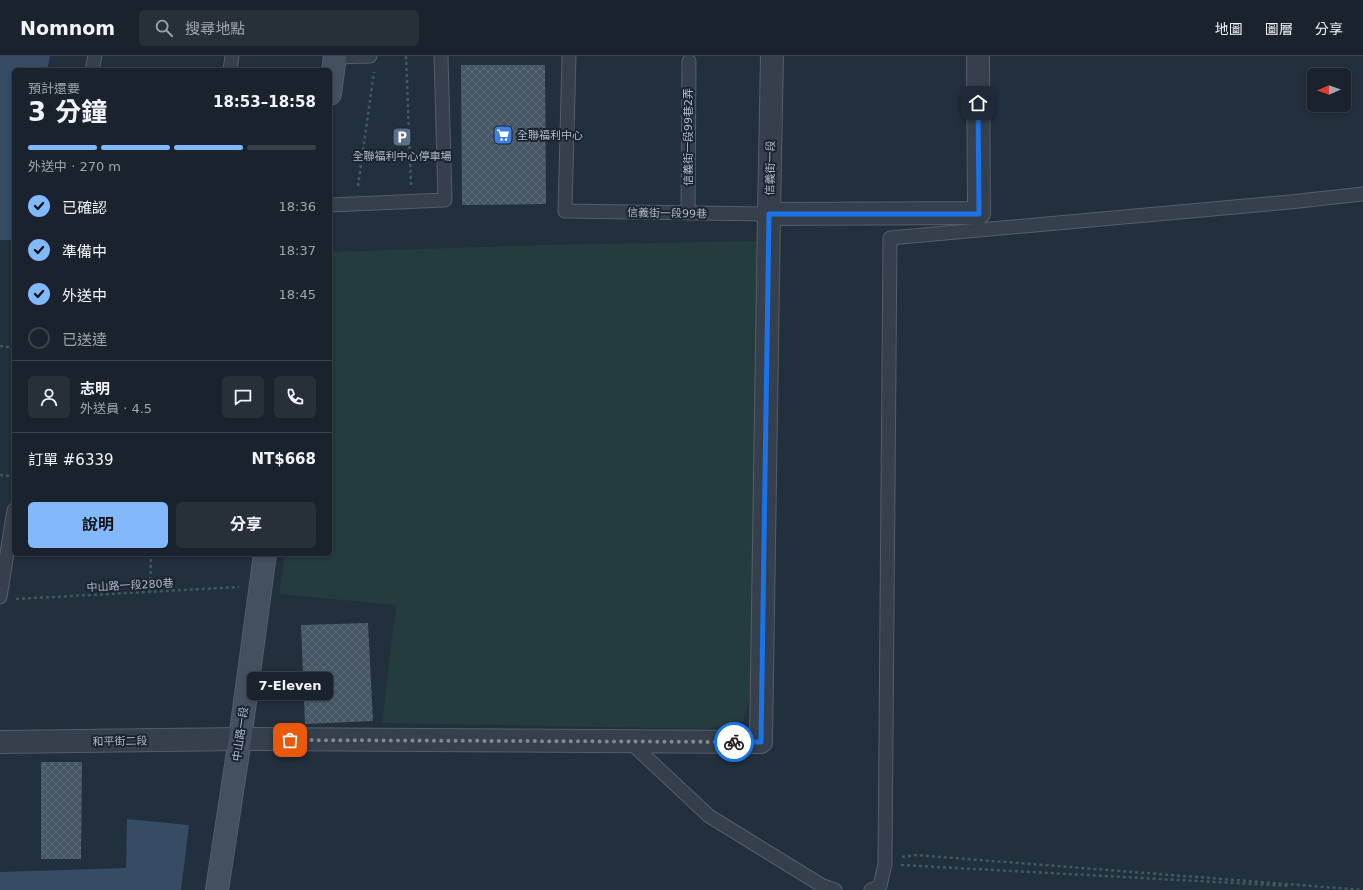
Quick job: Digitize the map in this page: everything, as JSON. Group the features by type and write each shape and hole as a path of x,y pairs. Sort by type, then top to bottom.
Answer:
{"main road":[{"path":"332,79 335,57"},
{"name":"中山路一段","path":"217,890 240,739 265,556"}],"street":[{"name":"信義街一段","path":"240,739 761,742 772,56"},
{"path":"769,214 979,214 978,56"},
{"name":"和平街二段","path":"0,742 240,739"}],"lane":[{"path":"92,68 95,56"},
{"path":"230,68 232,56"},
{"path":"335,57 370,56"},
{"path":"332,205 445,200 441,56"},
{"name":"信義街一段99巷","path":"569,56 565,211 769,214"},
{"name":"信義街一段99巷2弄","path":"688,213 689,61"},
{"path":"871,890 880,886 885,864 890,238 1290,202 1363,194"},
{"path":"0,597 12,522"},
{"path":"630,742 709,816 821,885 836,890"}],"path":[{"path":"406,56 411,201"},
{"path":"355,204 374,72"},
{"path":"0,346 12,348"},
{"path":"0,475 12,476"},
{"path":"150,592 151,556"},
{"name":"中山路一段280巷","path":"16,599 261,586"},
{"path":"885,864 906,856 916,855 1363,890"},
{"path":"885,864 1363,890"}],"green space":[{"path":"761,241 751,694 743,721 707,729 382,723 396,605 279,594 285,556 332,556 332,252 543,245"}],"water":[{"path":"0,56 50,56 47,68 12,68 12,240 0,240"},
{"path":"127,819 189,825 181,890 0,890 0,872 126,868"}],"building":[{"name":"全聯福利中心","path":"461,65 545,65 546,204 462,205"},
{"path":"368,623 373,721 305,724 301,625"},
{"path":"41,762 82,762 81,859 41,859"}],"way so far":[{"path":"290,740 734,742"}],"place":[{"name":"全聯福利中心","path":"503,135"},
{"name":"全聯福利中心停車場","path":"402,137"},
{"name":"7-Eleven","path":"290,740"}],"route":[{"path":"734,742 761,742 769,214 979,214 978,103"}]}
